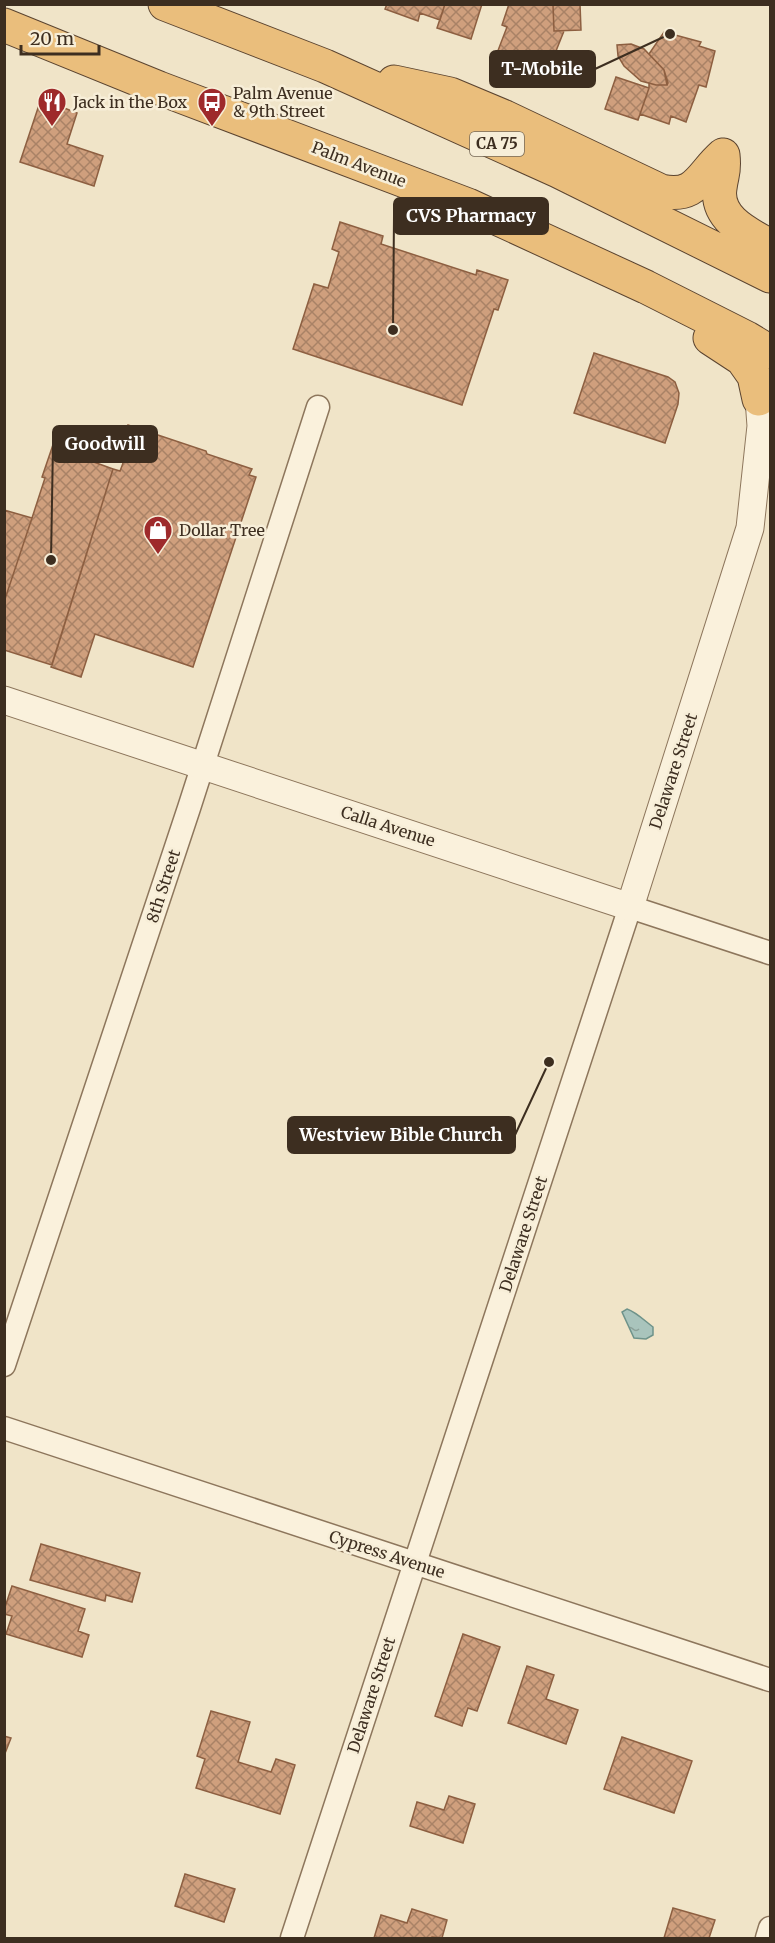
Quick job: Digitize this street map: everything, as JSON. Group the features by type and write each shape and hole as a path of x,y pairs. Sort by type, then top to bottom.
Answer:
{"highway":[{"name":"CA 75","path":"165,4 325,66 558,171 771,276"},
{"name":"Palm Avenue","path":"4,25 159,88 468,205 646,287 771,352"},
{"path":"325,66 450,94 505,117 661,191 674,194 690,190 702,179 711,165 723,155 725,171 719,190 723,211 738,228 771,246"},
{"path":"646,287 685,322 742,359 754,376 759,399"}],"street":[{"name":"Delaware Street","path":"292,1938 630,907 750,528 761,426 759,399"},
{"name":"8th Street","path":"4,1365 203,766 318,407"},
{"name":"Delaware Street","path":"750,528 771,501"},
{"name":"Calla Avenue","path":"4,700 771,953"},
{"name":"Cypress Avenue","path":"4,1428 771,1680"},
{"path":"767,1938 771,1928"}],"water":[{"path":"627,1309 653,1327 653,1335 646,1339 634,1338 622,1312"}],"building":[{"path":"387,4 445,4 440,20 420,13 418,21 385,9"},
{"path":"445,4 482,4 471,39 437,28"},
{"path":"509,4 553,5 554,31 564,31 554,56 575,61 568,81 548,76 545,85 509,72 511,67 494,61 507,27 502,25"},
{"path":"553,4 580,4 581,30 554,31"},
{"path":"664,32 701,42 699,46 715,51 706,87 699,85 686,122 671,116 669,124 640,114 649,83 667,85 668,83 664,70 649,54"},
{"path":"631,44 644,49 664,70 667,85 641,81 624,66 618,56 617,45"},
{"path":"616,77 649,88 638,120 605,109"},
{"name":"Jack in the Box","path":"41,99 77,113 67,144 103,156 94,186 20,162"},
{"path":"340,222 383,236 381,244 476,275 477,270 508,280 498,310 494,309 462,405 293,349 314,284 328,288 339,252 332,249"},
{"path":"594,353 668,377 675,382 679,393 678,404 665,443 574,413"},
{"name":"Dollar Tree","path":"128,425 252,469 249,475 256,477 193,667 95,634 81,677 51,667 113,469 120,471 125,458 118,455"},
{"path":"56,436 96,450 91,461 113,469 52,665 4,650 4,602 45,478 42,477"},
{"path":"4,510 32,518 4,602"},
{"path":"41,1544 140,1573 132,1602 106,1595 105,1601 30,1580"},
{"path":"12,1586 85,1609 78,1631 89,1635 82,1657 6,1634 12,1616 4,1614 4,1610"},
{"path":"463,1634 500,1647 477,1711 468,1708 462,1726 435,1716"},
{"path":"527,1666 554,1675 546,1699 578,1710 566,1744 508,1723"},
{"path":"211,1711 250,1722 238,1762 271,1772 276,1759 295,1765 280,1814 196,1788 205,1759 197,1756"},
{"path":"4,1736 11,1738 4,1756"},
{"path":"622,1737 692,1761 674,1813 604,1789"},
{"path":"449,1796 475,1804 463,1843 410,1826 417,1802 444,1810"},
{"path":"185,1874 235,1889 224,1922 175,1906"},
{"path":"673,1908 715,1920 709,1938 664,1938"},
{"path":"412,1909 447,1920 442,1938 374,1938 381,1915 407,1923"}],"place":[{"name":"T-Mobile","path":"670,34"},
{"name":"Jack in the Box","path":"52,128"},
{"name":"Palm Avenue & 9th Street","path":"212,128"},
{"name":"CVS Pharmacy","path":"393,330"},
{"name":"Dollar Tree","path":"158,556"},
{"name":"Goodwill","path":"51,560"},
{"name":"Westview Bible Church","path":"549,1062"}]}
